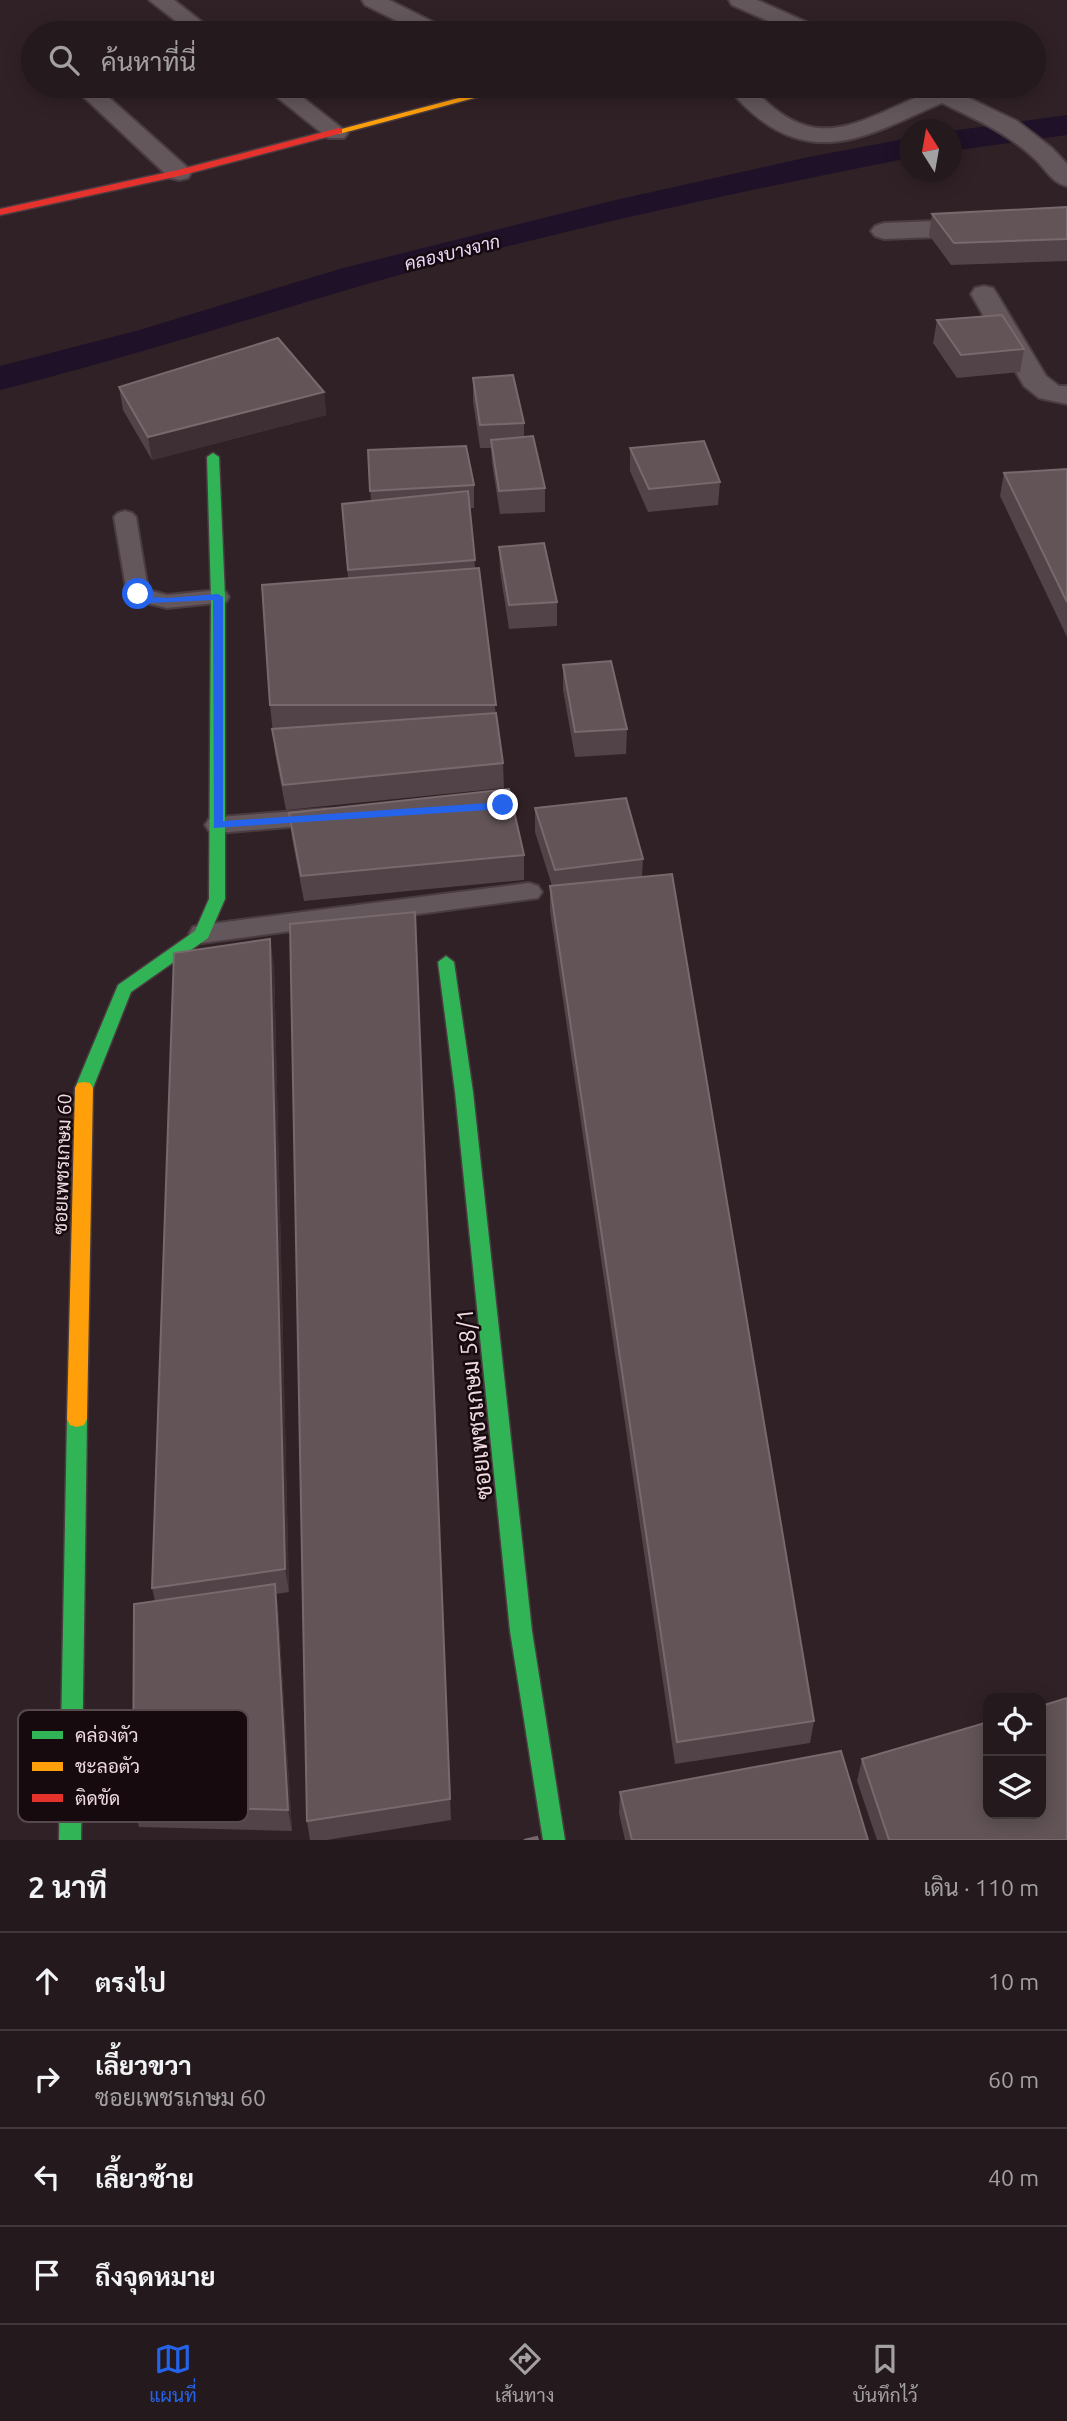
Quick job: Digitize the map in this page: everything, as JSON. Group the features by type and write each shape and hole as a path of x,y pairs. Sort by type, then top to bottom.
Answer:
{"street":[{"path":"159,0 188,21"},
{"path":"373,0 414,21"},
{"path":"748,3 779,0"},
{"path":"748,3 786,21"},
{"path":"96,98 179,173"},
{"path":"290,98 336,133"},
{"path":"0,212 179,173 469,98"},
{"path":"749,98 802,133 821,137 840,135 917,98"},
{"path":"951,98 1009,126 1043,153 1067,179"},
{"path":"884,230 1067,223"},
{"path":"984,294 1034,380 1043,390 1056,395 1067,395"},
{"path":"202,934 217,899 218,597 213,457"},
{"name":"ซอยเพชรเกษม 60","path":"72,1710 83,1091 124,989 202,934"},
{"name":"ซอยเพชรเกษม 58/1","path":"446,962 464,1092 521,1631 554,1840"},
{"name":"ซอยเพชรเกษม 60","path":"70,1822 70,1840"}],"lane":[{"path":"125,517 138,594 149,600 167,601 218,597"},
{"path":"218,825 355,815"},
{"path":"202,934 529,892"}],"building":[{"path":"1067,207 1067,239 954,243 932,214"},
{"path":"1002,315 1024,349 961,355 937,320"},
{"path":"278,338 324,392 148,437 119,387"},
{"path":"513,375 524,423 480,425 473,378"},
{"path":"533,436 545,488 499,491 491,440"},
{"path":"704,441 720,482 649,489 630,448"},
{"path":"466,446 474,485 370,491 368,450"},
{"path":"1067,469 1067,602 1004,473"},
{"path":"468,491 475,560 348,570 342,504"},
{"path":"544,543 557,602 509,605 499,547"},
{"path":"479,568 496,705 270,705 262,585"},
{"path":"611,661 627,729 575,732 563,665"},
{"path":"496,713 503,763 283,785 272,729"},
{"path":"509,789 524,855 301,876 289,813"},
{"path":"626,798 643,859 555,870 535,808"},
{"path":"672,874 814,1721 677,1742 550,886"},
{"path":"415,912 450,1799 307,1821 290,924"},
{"path":"270,939 285,1569 152,1588 174,953"},
{"path":"275,1584 288,1810 248,1809 248,1710 133,1710 134,1604"},
{"path":"1067,1698 1067,1840 889,1840 862,1759 983,1723 983,1819 1046,1819 1046,1704"},
{"path":"841,1751 868,1840 632,1840 620,1792"}],"waterway":[{"name":"คลองบางจาก","path":"962,139 1067,125"},
{"name":"คลองบางจาก","path":"0,378 149,339 356,276 619,209 899,150"}],"traffic: fast":[{"path":"84,1088 124,989 202,934 217,899 218,597 213,457"},
{"path":"446,962 464,1092 521,1631 554,1840"},
{"path":"72,1710 77,1419"},
{"path":"70,1822 70,1840"}],"traffic: slow":[{"path":"339,131 467,98"},
{"path":"77,1419 84,1088"}],"traffic: jam":[{"path":"0,212 179,173 339,131"}],"route":[{"path":"138,594 149,600 167,601 218,597 218,825 503,805"}]}
